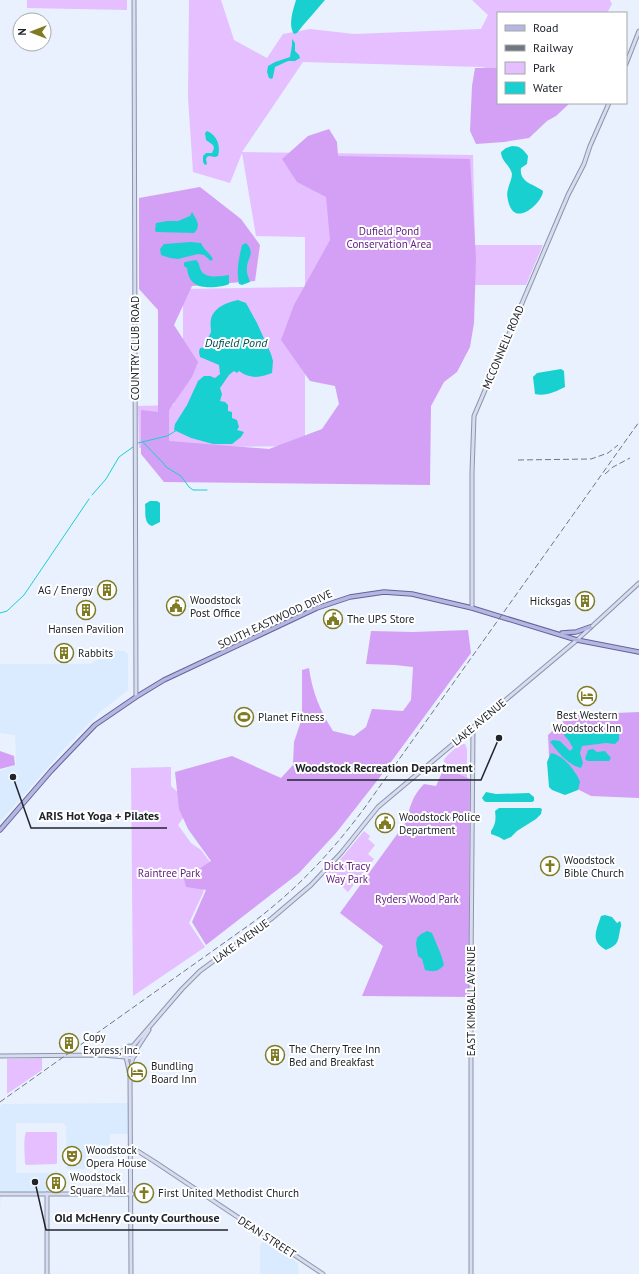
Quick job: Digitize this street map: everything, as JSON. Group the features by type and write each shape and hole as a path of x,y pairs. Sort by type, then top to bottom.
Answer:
{"main road":[{"name":"SOUTH EASTWOOD DRIVE","path":"0,830 51,771 95,725 136,696 164,680 318,608 350,597 384,592 426,596 558,633 577,640 639,652"},
{"path":"558,633 570,633 590,627"}],"street":[{"name":"COUNTRY CLUB ROAD","path":"134,0 136,696"},
{"path":"627,61 639,31"},
{"name":"MCCONNELL ROAD","path":"472,608 472,472 474,416 568,195 584,164 590,146 609,104"},
{"name":"LAKE AVENUE","path":"133,1046 189,981 207,965 295,900 328,868 378,807 577,640 639,583"},
{"name":"EAST KIMBALL AVENUE","path":"471,1274 473,727"},
{"name":"LAKE AVENUE","path":"136,1050 149,1028"},
{"path":"102,1055 116,1053 124,1050 128,1046 133,1046 136,1050 136,1054 131,1063 132,1074 130,1076"},
{"path":"124,1050 130,1076 132,1274"},
{"path":"0,1056 102,1055 133,1058"},
{"name":"DEAN STREET","path":"130,1148 155,1162 323,1274"},
{"path":"0,1194 132,1194"},
{"path":"47,1194 48,1274"}],"shaded area":[{"path":"113,651 124,651 128,654 128,690 100,712 64,749 0,822 0,771 16,765 16,761 15,735 0,733 0,664 90,664"},
{"path":"129,1103 129,1134 110,1134 110,1145 86,1145 86,1169 67,1169 66,1126 63,1123 16,1123 16,1173 62,1173 63,1192 1,1192 0,1213 0,1106 2,1104"},
{"path":"264,1240 298,1263 299,1274 260,1274 260,1246"}],"green space":[{"path":"27,0 127,0 127,10 27,8"},
{"name":"Dufield Pond Conservation Area","path":"189,0 221,0 234,40 267,58 283,34 310,29 354,34 481,29 488,15 472,0 610,0 612,4 608,12 497,12 497,71 482,67 303,62 242,152 473,155 475,245 543,245 526,285 474,285 305,323 305,446 139,448 138,406 174,405 175,379 183,379 183,289 305,287 305,237 256,236 242,153 230,183 193,172 188,97"},
{"path":"475,68 497,68 497,104 569,104 556,116 547,121 529,138 476,144 470,131 472,86"},
{"path":"329,129 337,142 338,156 470,159 476,258 474,323 470,347 457,372 444,382 431,406 430,485 164,482 141,454 141,410 158,412 158,310 139,289 139,198 200,187 241,219 260,245 255,281 192,286 174,325 198,362 192,377 169,410 169,441 269,449 322,429 339,404 335,386 310,381 281,340 294,305 330,240 326,197 297,182 282,159 308,136"},
{"path":"468,630 471,653 380,777 336,833 299,873 206,945 192,922 206,890 186,887 184,879 211,861 188,829 179,809 175,772 232,756 281,778 293,765 294,742 302,718 302,670 309,668 317,701 333,731 354,736 366,727 372,709 403,711 411,700 413,667 366,664 371,631 413,632"},
{"path":"639,712 639,798 591,796 550,775 548,735 570,715"},
{"path":"465,744 467,749 467,785 449,771 444,763 447,756"},
{"path":"0,751 14,756 15,765 0,769"},
{"name":"Raintree Park","path":"171,767 171,786 184,798 188,811 178,825 191,843 201,850 210,862 203,893 189,923 205,947 133,996 131,768"},
{"name":"Ryders Wood Park","path":"444,768 470,779 469,997 362,996 383,946 340,913 406,822 412,802 417,793 424,784 436,786"},
{"name":"Dick Tracy Way Park","path":"364,831 370,836 368,839 375,845 368,854 374,859 348,892 328,873"},
{"path":"42,1058 42,1070 7,1094 7,1059"},
{"path":"26,1132 57,1133 56,1164 26,1165 24,1143"}],"water":[{"path":"296,0 325,0 297,33 294,34 291,22"},
{"path":"292,39 295,43 295,51 300,58 295,61 288,61 275,67 272,79 269,78 267,72 268,66 290,57"},
{"path":"207,131 216,138 219,152 218,156 207,157 207,164 205,165 203,162 203,156 206,153 212,153 214,148 213,145 206,140 205,133"},
{"path":"512,146 521,148 528,156 527,164 521,168 522,177 543,191 536,205 521,214 512,210 508,202 507,191 512,174 501,155 501,152"},
{"path":"192,212 198,225 198,228 194,233 156,232 156,223 178,221 190,216"},
{"path":"191,242 201,243 213,259 211,261 204,255 198,254 178,259 161,255 160,249 164,244"},
{"path":"246,243 251,253 247,264 247,274 250,282 242,285 239,284 238,264 242,245"},
{"path":"196,260 202,272 208,276 229,275 229,284 216,287 196,285 190,279 184,263"},
{"name":"Dufield Pond","path":"238,300 246,303 257,323 271,354 273,361 272,373 255,377 243,374 239,371 237,373 234,371 229,375 220,388 222,394 220,401 225,402 228,405 228,411 232,412 232,418 237,420 239,427 237,430 244,432 241,437 232,444 213,444 191,438 174,430 175,424 187,405 198,381 204,376 215,378 220,374 219,365 200,357 199,352 200,348 206,347 211,332 211,319 215,311 230,302"},
{"path":"561,369 564,371 565,387 547,394 535,394 533,377 537,373"},
{"path":"150,501 157,501 160,503 160,522 152,526 146,520 145,504"},
{"path":"568,726 578,727 582,731 619,733 619,740 615,744 606,743 582,746 580,753 583,763 581,768 568,761 550,742 553,740 560,741 570,751 573,748 564,735"},
{"path":"593,749 597,752 605,751 611,758 609,761 588,761 585,759 588,750"},
{"path":"551,753 556,754 564,760 575,773 580,782 578,790 565,795 552,790 549,787 547,762"},
{"path":"486,792 496,794 529,793 534,797 534,801 486,802 482,798"},
{"path":"499,808 542,809 541,814 536,819 517,831 511,837 504,840 491,834 496,817 495,811"},
{"path":"605,915 612,917 617,923 620,921 621,925 617,943 606,950 601,947 596,939 597,926 601,916"},
{"path":"427,931 432,933 444,965 435,971 425,970 422,959 418,956 416,944 417,938"}],"waterway":[{"path":"138,443 167,436 177,430"},
{"path":"143,442 166,467 181,476 189,487 193,490 207,490"},
{"path":"92,495 106,479 119,457 133,447"},
{"path":"0,613 7,611 24,595 89,499"}],"railway":[{"path":"0,1102 252,923 283,898 312,871 338,842 363,810 639,422"},
{"path":"518,460 591,459 608,453 618,445"},
{"path":"605,474 613,467 630,458"}],"place":[{"name":"AG / Energy","path":"107,590"},
{"name":"Hicksgas","path":"585,601"},
{"name":"Woodstock Post Office","path":"176,606"},
{"name":"Hansen Pavilion","path":"86,610"},
{"name":"The UPS Store","path":"333,619"},
{"name":"Rabbits","path":"64,653"},
{"name":"Best Western Woodstock Inn","path":"587,696"},
{"name":"Planet Fitness","path":"244,717"},
{"name":"Woodstock Recreation Department","path":"499,738"},
{"name":"ARIS Hot Yoga + Pilates","path":"13,777"},
{"name":"Woodstock Police Department","path":"385,823"},
{"name":"Woodstock Bible Church","path":"550,866"},
{"name":"Copy Express, Inc.","path":"69,1043"},
{"name":"The Cherry Tree Inn Bed and Breakfast","path":"275,1055"},
{"name":"Bundling Board Inn","path":"137,1072"},
{"name":"Woodstock Opera House","path":"72,1156"},
{"name":"Old McHenry County Courthouse","path":"35,1182"},
{"name":"Woodstock Square Mall","path":"56,1183"},
{"name":"First United Methodist Church","path":"144,1193"}]}
